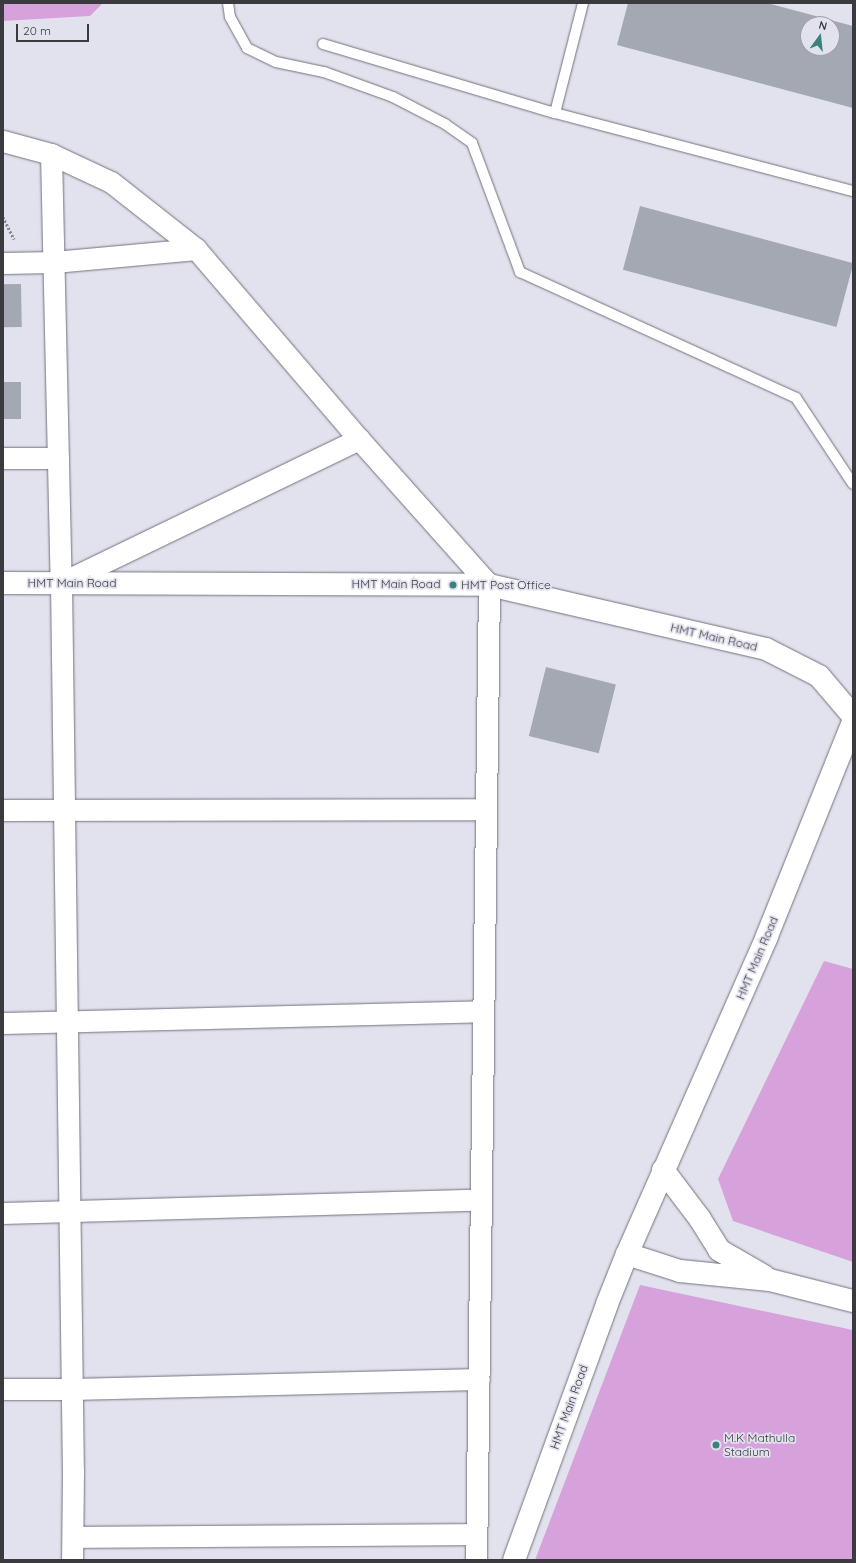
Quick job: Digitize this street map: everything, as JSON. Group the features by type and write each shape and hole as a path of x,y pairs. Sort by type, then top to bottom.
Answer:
{"street":[{"path":"3,141 51,154 111,182 196,249 359,439 489,585 476,1560"},
{"path":"51,154 61,583 74,1537 72,1560"},
{"path":"3,262 54,262 196,249"},
{"path":"61,583 359,439"},
{"path":"3,458 58,458"},
{"name":"HMT Main Road","path":"3,583 489,585 766,649 819,676 853,716"},
{"name":"HMT Main Road","path":"514,1560 607,1304 627,1254 767,936 853,722"},
{"path":"3,810 486,809"},
{"path":"3,1023 483,1011"},
{"path":"663,1170 700,1219 719,1250 770,1280"},
{"path":"3,1213 481,1200"},
{"path":"627,1254 680,1271 770,1280 853,1301"},
{"path":"3,1389 72,1389 479,1379"},
{"path":"74,1537 476,1534"}],"lane":[{"path":"228,3 230,17 247,48 276,62 324,72 392,97 445,124 472,143 520,272 796,398 853,484"},
{"path":"555,113 583,3"},
{"path":"323,44 555,113 853,191"}],"shaded area":[{"path":"3,3 103,3 90,16 3,21"},
{"path":"824,961 853,969 853,1262 733,1221 718,1179"},
{"name":"M.K Mathulla Stadium","path":"640,1285 853,1330 853,1560 535,1560"}],"building":[{"path":"628,3 767,3 816,16 800,16 800,56 840,56 840,23 853,26 853,108 617,45"},
{"path":"640,206 853,263 836,327 623,270"},
{"path":"3,284 21,284 22,327 4,327"},
{"path":"3,382 21,382 21,419 3,419"},
{"path":"546,667 616,684 599,753 529,736"}],"place":[{"name":"HMT Post Office","path":"453,585"},
{"name":"M.K Mathulla Stadium","path":"716,1445"}]}
